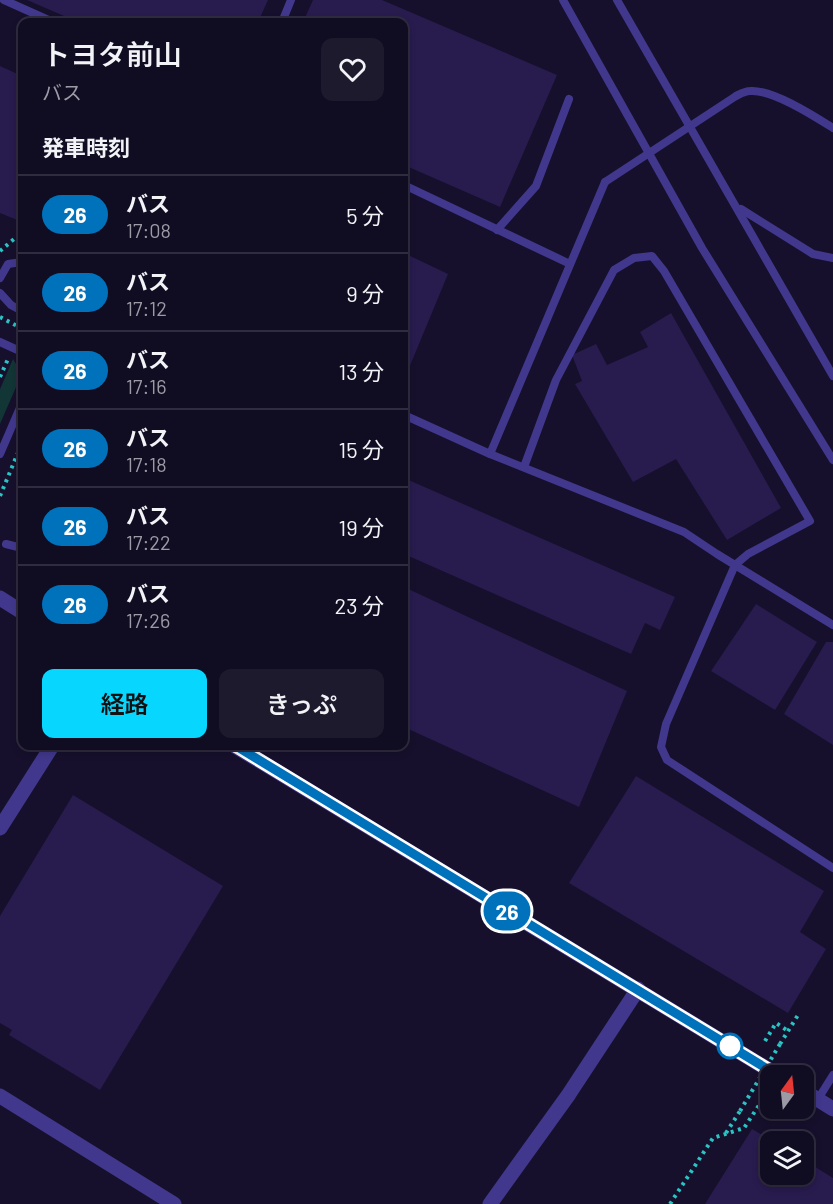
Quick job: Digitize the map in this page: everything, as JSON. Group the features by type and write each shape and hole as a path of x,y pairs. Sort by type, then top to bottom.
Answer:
{"street":[{"path":"0,598 18,609"},
{"path":"0,828 49,750"},
{"path":"243,750 761,1065"},
{"path":"490,1204 569,1094 638,989"},
{"path":"0,1096 174,1204"},
{"path":"814,1097 833,1109"}],"lane":[{"path":"4,0 44,18"},
{"path":"284,18 291,0"},
{"path":"563,0 702,248 833,460"},
{"path":"618,0 833,376"},
{"path":"490,454 605,182 736,96 749,91 764,93 794,105 833,128"},
{"path":"497,230 536,186 569,99"},
{"path":"408,187 570,264"},
{"path":"738,207 813,254 833,258"},
{"path":"524,467 556,380 614,270 634,258 652,256 664,271 810,521 748,554 735,565 666,724 661,747 668,760 833,868"},
{"path":"0,278 8,264 18,263"},
{"path":"0,293 18,309"},
{"path":"0,342 18,350"},
{"path":"0,454 18,412"},
{"path":"408,417 490,454 684,532 833,626"},
{"path":"6,544 18,547"},
{"path":"818,1099 833,1075"}],"path":[{"path":"0,251 18,236"},
{"path":"0,317 18,326"},
{"path":"16,341 18,337"},
{"path":"0,377 9,358"},
{"path":"0,496 18,452"},
{"path":"726,1134 798,1015"},
{"path":"765,1041 776,1023 788,1031"},
{"path":"670,1204 713,1137 744,1128 760,1104"}],"green space":[{"path":"13,359 18,367 18,383 0,424 0,389"}],"building":[{"path":"27,0 268,0 260,18 69,18"},
{"path":"313,0 382,0 557,75 500,207 408,167 408,18 305,18"},
{"path":"0,66 18,74 18,220 0,213"},
{"path":"408,255 448,274 408,370"},
{"path":"671,313 781,508 727,540 676,459 633,482 575,384 582,381 572,355 596,344 607,365 648,347 640,332"},
{"path":"408,480 675,597 660,630 645,623 631,654 408,556"},
{"path":"408,589 627,691 579,807 408,729"},
{"path":"756,604 817,642 775,710 711,671"},
{"path":"826,642 833,642 833,745 784,714"},
{"path":"636,776 824,891 800,932 826,949 788,1013 569,883"},
{"path":"73,795 223,886 100,1090 9,1035 12,1030 0,1023 0,916"},
{"path":"752,1129 760,1134 760,1185 814,1185 814,1166 833,1178 833,1204 705,1204"}],"bus line":[{"name":"26","path":"243,750 761,1065"}]}
